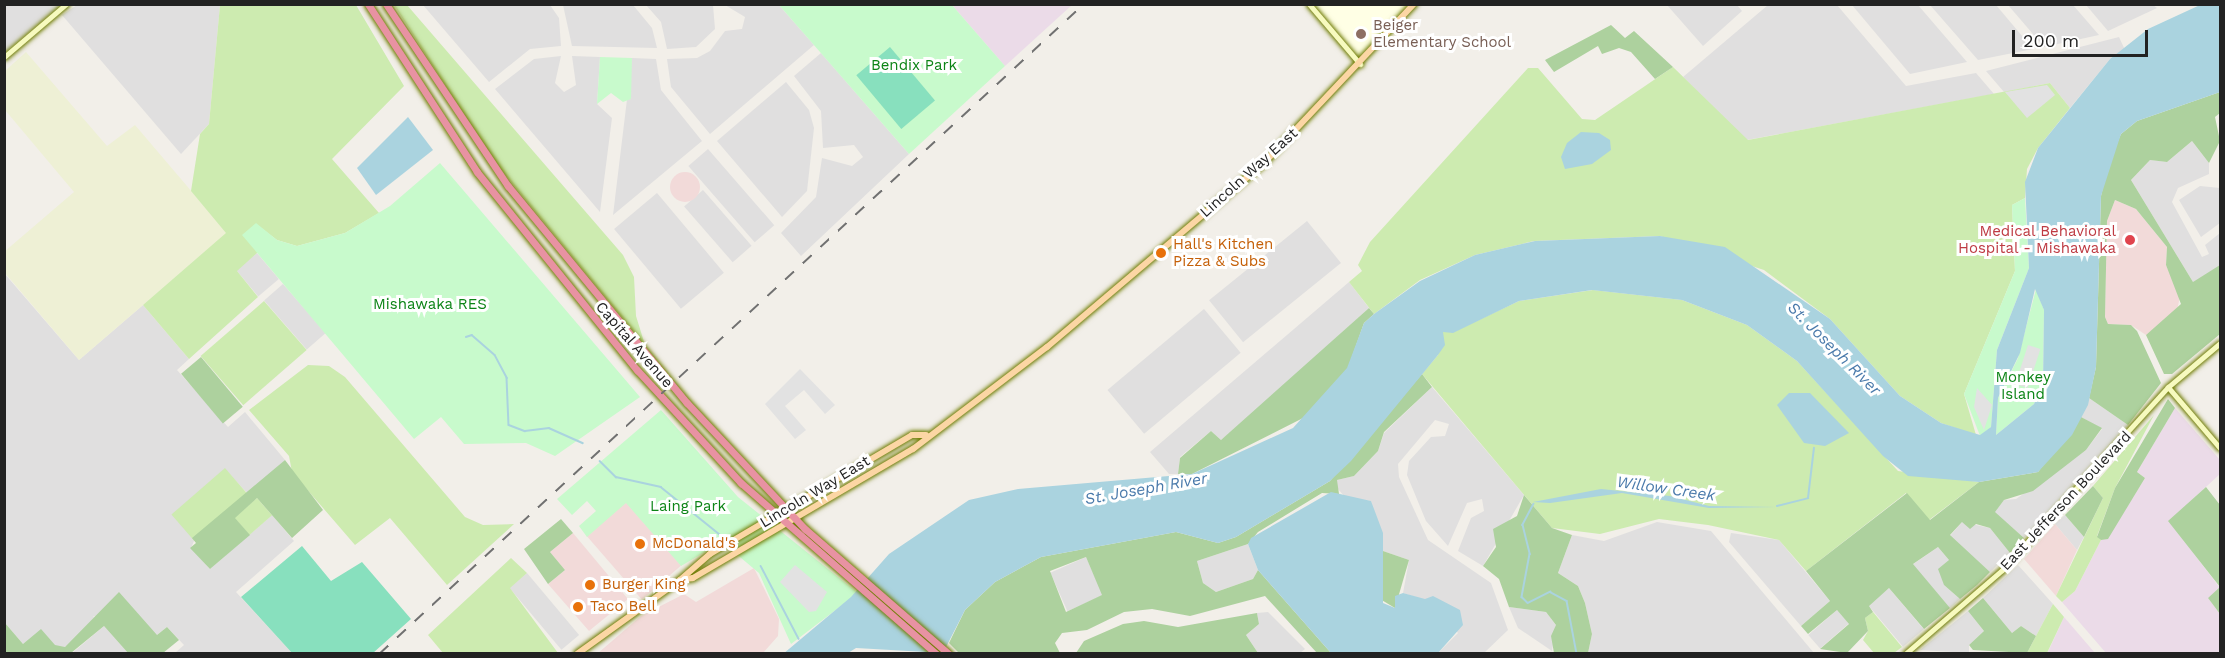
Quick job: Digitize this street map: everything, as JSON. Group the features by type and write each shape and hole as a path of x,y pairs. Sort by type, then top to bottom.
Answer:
{"highway":[{"name":"Capital Avenue","path":"368,4 426,98 524,234 683,422 784,522 936,654"},
{"name":"Capital Avenue","path":"386,4 540,226 687,403 794,517 949,654"}],"main road":[{"name":"Lincoln Way East","path":"576,654 680,580 701,573 784,522 913,449 926,435 1057,339 1213,207 1360,64 1414,4"},
{"name":"Lincoln Way East","path":"680,580 685,571 912,435 926,435"}],"street":[{"path":"4,57 66,4"},
{"path":"1309,4 1360,64"},
{"name":"East Jefferson Boulevard","path":"1905,654 2002,570 2168,387 2220,343"},
{"path":"2168,387 2220,448"}],"shaded area":[{"path":"5,4 61,4 61,5 5,52"},
{"path":"77,5 220,5 209,124 181,154 62,15"},
{"path":"423,5 550,5 559,18 561,46 530,49 489,82"},
{"path":"563,5 633,5 652,28 657,48 572,46"},
{"path":"646,5 713,5 715,29 696,47 667,49 661,22"},
{"path":"725,5 779,5 814,45 710,134 671,87 667,59 697,58 710,51 725,31 742,29 745,17"},
{"path":"952,5 1072,5 1005,66"},
{"name":"Beiger Elementary School","path":"1309,5 1414,5 1360,64"},
{"path":"1667,5 1737,5 1742,11 1703,46"},
{"path":"1768,5 1837,5 1906,86 1976,73 1994,94 1747,140 1683,77"},
{"path":"1852,5 1918,5 1967,62 1910,74"},
{"path":"1930,5 1996,5 2033,49 1978,60"},
{"path":"2008,5 2073,5 2099,35 2044,47"},
{"path":"2086,5 2153,5 2157,8 2108,31"},
{"path":"2119,37 2125,50 2110,59 2070,108 2050,83 2004,92 1986,71"},
{"path":"26,52 107,146 135,125 227,233 79,360 5,273 4,252 74,192 5,110 5,71"},
{"path":"821,53 909,154 801,256 781,233 816,197 822,158 852,166 863,157 854,145 823,148 821,111 794,76"},
{"path":"561,56 555,83 564,92 576,85 572,56 600,57 597,104 612,118 600,212 495,89 534,59"},
{"path":"632,58 656,59 661,90 702,141 613,215"},
{"path":"786,82 809,110 814,128 807,191 782,217 717,141"},
{"path":"2047,85 2055,95 2027,118 2005,92"},
{"path":"2192,141 2209,163 2209,174 2178,188 2172,202 2202,257 2209,254 2205,245 2220,233 2220,265 2199,282 2193,282 2131,180 2150,160 2167,162"},
{"path":"708,149 774,225 755,242 688,166"},
{"path":"685,172 696,176 700,187 696,198 685,202 674,198 670,187 674,176"},
{"path":"2200,186 2220,188 2220,223 2201,237 2179,200"},
{"path":"703,190 752,246 733,262 684,206"},
{"path":"657,193 724,273 681,309 614,229"},
{"path":"2115,200 2136,209 2167,247 2166,265 2180,296 2177,311 2146,335 2131,325 2108,324 2105,317 2107,221"},
{"path":"1307,221 1341,263 1243,342 1209,300"},
{"path":"257,253 279,279 258,296 236,270"},
{"path":"4,273 79,360 143,305 189,359 177,370 228,427 245,412 285,460 248,494 225,469 191,548 210,569 272,515 294,541 236,592 292,653 175,653 184,645 167,627 157,635 93,616 96,620 65,647 23,644 5,623"},
{"path":"1349,282 1369,308 1247,419 1221,440 1211,431 1180,457 1178,474 1169,474 1150,452"},
{"path":"283,284 326,333 307,349 264,300"},
{"path":"1204,309 1241,353 1144,434 1107,390"},
{"path":"2028,345 2040,349 2028,388 2015,384"},
{"path":"800,369 835,405 825,414 804,390 785,406 806,430 795,439 765,404"},
{"path":"1432,387 1524,495 1483,566 1458,551 1471,518 1484,511 1482,499 1467,503 1448,546 1426,521 1407,475 1409,461 1431,437 1445,436 1449,424 1435,420 1398,464 1399,477 1428,540 1491,583 1508,630 1484,653 1438,653 1458,633 1425,600 1403,593 1409,560 1383,551 1371,501 1346,498 1337,488 1337,480 1354,476 1378,451 1384,433"},
{"path":"1977,388 1992,405 1984,430 1974,407"},
{"path":"2089,398 2128,425 2024,538 1994,512 2004,500 2016,499 2086,450 2102,429 2081,417"},
{"path":"2175,408 2220,460 2220,474 2169,521 2220,588 2208,598 2220,614 2220,653 2106,653 2062,602 2075,591 2101,540 2108,538 2145,478 2137,472"},
{"path":"626,502 681,565 642,600 587,536"},
{"path":"2065,515 2084,537 2077,550 2055,524"},
{"path":"1657,522 1711,531 1814,653 1588,653 1592,634 1585,603 1578,586 1558,573 1572,535 1604,541"},
{"path":"1962,522 1990,528 2010,553 1990,572 1950,536"},
{"path":"2055,524 2077,550 2056,596 2024,559"},
{"path":"573,533 628,599 589,631 548,584 565,570 550,552"},
{"path":"1731,533 1779,540 1830,601 1801,626 1729,542"},
{"path":"1248,544 1258,570 1253,579 1216,592 1203,583 1197,561"},
{"path":"1938,547 1949,560 1944,585 1960,599 1950,608 1912,565"},
{"path":"1086,557 1103,595 1067,611 1050,573"},
{"path":"795,565 827,592 816,611 809,612 780,582"},
{"path":"2018,565 2053,604 2036,636 2021,626 2012,633 1983,598"},
{"path":"754,568 779,619 778,636 763,653 597,654 641,616 684,594 696,602"},
{"path":"527,573 579,635 561,650 509,588"},
{"path":"1889,588 1924,629 1903,647 1868,605"},
{"path":"1509,607 1546,612 1556,625 1552,651 1518,628"},
{"path":"1837,610 1849,624 1820,649 1808,635"},
{"path":"1968,611 1984,631 1969,645 1969,653 1920,650"},
{"path":"1268,612 1305,649 1300,653 1258,653 1246,635 1259,624 1257,613"},
{"path":"2064,617 2095,653 2047,654"},
{"path":"104,626 128,653 71,654"}],"green space":[{"path":"220,5 356,5 404,86 332,159 379,213 345,233 297,246 277,240 256,224 257,253 237,271 258,297 189,359 143,305 226,233 191,191 200,134 209,124"},
{"path":"394,5 407,5 623,255 634,277 636,316 645,345 494,161"},
{"name":"Bendix Park","path":"779,5 952,5 1005,66 909,154"},
{"path":"1611,25 1625,38 1634,31 1673,67 1655,79 1631,52 1619,48 1602,54 1598,46 1554,72 1545,60"},
{"path":"890,47 935,101 901,129 856,75"},
{"path":"600,57 632,58 631,99 623,102 611,93 597,104"},
{"path":"1673,67 1748,140 2050,83 2070,108 2038,148 2027,169 2025,198 2012,205 2015,271 1964,394 1976,435 1941,423 1900,396 1830,319 1764,270 1660,236 1534,241 1475,255 1420,280 1374,314 1349,282 1362,271 1358,265 1370,242 1528,68 1538,68 1582,119 1595,120"},
{"path":"2220,92 2220,113 2215,117 2220,141 2209,163 2192,141 2167,162 2150,160 2131,180 2193,282 2220,265 2220,334 2172,374 2164,374 2146,335 2181,304 2166,265 2167,247 2136,209 2115,200 2107,221 2105,317 2108,324 2131,325 2137,331 2161,383 2128,425 2089,398 2096,367 2101,196 2109,162 2121,134 2137,121"},
{"name":"Mishawaka RES","path":"440,163 640,397 555,456 526,443 464,444 441,417 414,439 242,235 256,223 277,240 297,246 345,233 390,206"},
{"path":"2025,198 2029,268 1997,350 1991,427 1980,436 1964,394 2015,271 2012,205"},
{"name":"Monkey Island","path":"2036,289 2044,310 2043,384 2034,404 1996,435 1998,398 2018,358"},
{"path":"1593,290 1682,300 1747,325 1797,361 1898,471 1979,482 1929,520 1906,493 1806,571 1779,540 1708,525 1659,519 1600,534 1552,528 1422,374 1438,355 1443,332 1453,332 1519,301"},
{"path":"264,301 307,350 243,405 201,356"},
{"path":"1369,308 1374,314 1364,323 1348,368 1307,416 1192,474 1178,474 1180,458 1211,431 1221,440"},
{"path":"201,357 243,407 223,424 181,374"},
{"path":"308,365 329,366 345,377 465,517 483,525 514,524 447,585 390,518 355,545 292,472 289,456 249,410"},
{"path":"1422,374 1432,387 1384,432 1378,451 1354,476 1337,480 1339,494 1322,493 1258,532 1248,544 1197,561 1203,583 1216,592 1253,579 1258,570 1331,653 1317,653 1265,596 1190,616 1152,609 1124,612 1087,630 1062,633 1055,643 1060,653 959,653 949,643 965,610 995,582 1041,557 1176,532 1218,543 1236,537 1330,481","holes":["1086,557 1102,595 1066,612 1050,571"]},
{"path":"2168,399 2175,408 2137,472 2145,478 2108,539 2101,540 2097,537 2115,488"},
{"name":"Laing Park","path":"661,410 738,497 858,593 791,644 759,573 722,542 681,566 626,503 587,537 579,526 596,511 587,501 572,515 557,499"},
{"path":"2154,415 2115,488 2097,536 2101,540 2075,591 2062,602 2056,596 2103,498 2093,486"},
{"path":"2081,417 2102,428 2086,450 2033,491 2004,500 1995,512 2024,538 2010,553 1990,528 1976,524 1970,529 1962,522 1950,535 1990,572 1977,585 1960,599 1944,585 1938,569 1949,560 1938,547 1913,564 1950,608 1924,629 1889,588 1869,606 1873,612 1865,618 1868,631 1847,653 1820,649 1849,624 1837,610 1808,634 1801,626 1830,601 1806,571 1907,493 1930,520 1979,482 2038,472"},
{"path":"285,460 323,510 292,538 257,498 235,518 250,535 210,569 190,548 196,543 192,538"},
{"path":"225,468 248,494 194,541 171,515"},
{"path":"2093,486 2103,498 2084,537 2065,515"},
{"path":"2206,487 2220,505 2220,587 2168,521"},
{"path":"1524,495 1552,528 1572,535 1558,573 1578,586 1585,603 1592,634 1588,653 1554,653 1551,636 1556,625 1546,612 1509,607 1499,579 1483,566 1496,547 1493,529 1517,516"},
{"path":"257,498 272,515 249,535 234,518"},
{"path":"561,519 573,533 550,552 565,570 548,584 524,549"},
{"path":"302,546 331,581 362,562 411,619 373,653 292,653 241,597"},
{"path":"1383,551 1409,560 1395,608 1380,599"},
{"path":"511,558 527,573 510,588 558,653 443,653 428,635"},
{"path":"2220,587 2220,614 2208,598"},
{"path":"119,592 157,635 167,627 179,640 163,653 128,653 104,626 71,653 5,653 5,623 23,644 41,629 55,645 65,647"},
{"path":"1983,598 2012,633 2021,626 2036,636 2027,653 1973,650 1969,645 1984,631 1968,611"},
{"path":"2053,604 2064,617 2047,653 2027,653"},
{"path":"1873,612 1902,647 1894,653 1874,653 1863,640 1868,631 1865,618"},
{"path":"1257,613 1259,624 1246,635 1258,653 1076,653 1084,641 1123,624 1144,621 1178,627"}],"water":[{"name":"St. Joseph River","path":"2200,5 2220,5 2220,92 2137,121 2121,134 2101,196 2096,367 2088,405 2072,435 2038,472 1979,482 1908,476 1883,456 1797,361 1747,325 1682,300 1592,290 1519,301 1453,333 1443,332 1445,345 1438,355 1351,461 1330,481 1236,537 1218,543 1176,532 1041,557 995,582 965,610 943,653 856,648 848,653 783,654 851,597 889,554 969,500 1018,489 1192,474 1293,428 1347,368 1364,323 1374,314 1420,281 1475,255 1535,241 1660,236 1725,247 1830,319 1900,396 1941,423 1980,435 1991,427 1997,350 2029,268 2025,182 2038,148 2110,59 2148,29","holes":["2035,289 2044,310 2043,384 2034,404 1996,435 1998,398 2020,353"]},
{"path":"408,117 433,150 376,195 357,168"},
{"path":"1581,132 1599,133 1610,140 1611,150 1592,164 1565,169 1561,157 1567,143"},
{"path":"1789,393 1810,393 1849,433 1825,446 1804,443 1777,405"},
{"path":"1601,489 1670,496 1709,506 1777,507 1709,508 1622,493 1550,503 1533,502"},
{"path":"1331,492 1371,501 1383,533 1383,603 1395,608 1395,596 1403,593 1425,599 1433,596 1460,610 1463,625 1438,653 1331,653 1258,570 1248,544 1251,538"}],"waterway":[{"path":"466,337 472,335 495,355 507,378 509,425 525,431 549,428 583,443"},
{"name":"Willow Creek","path":"1777,506 1808,498 1814,448"},
{"path":"600,461 616,477 661,487 723,537"},
{"name":"Willow Creek","path":"1534,504 1523,525 1530,554 1522,597 1528,603 1550,592 1567,601 1577,654"},
{"path":"761,566 799,639"}],"railway":[{"path":"379,654 1084,4"}],"place":[{"name":"Beiger Elementary School","path":"1361,34"},
{"name":"Medical Behavioral Hospital - Mishawaka","path":"2130,240"},
{"name":"Hall's Kitchen Pizza & Subs","path":"1161,253"},
{"name":"McDonald's","path":"640,544"},
{"name":"Burger King","path":"590,585"},
{"name":"Taco Bell","path":"578,607"}]}
